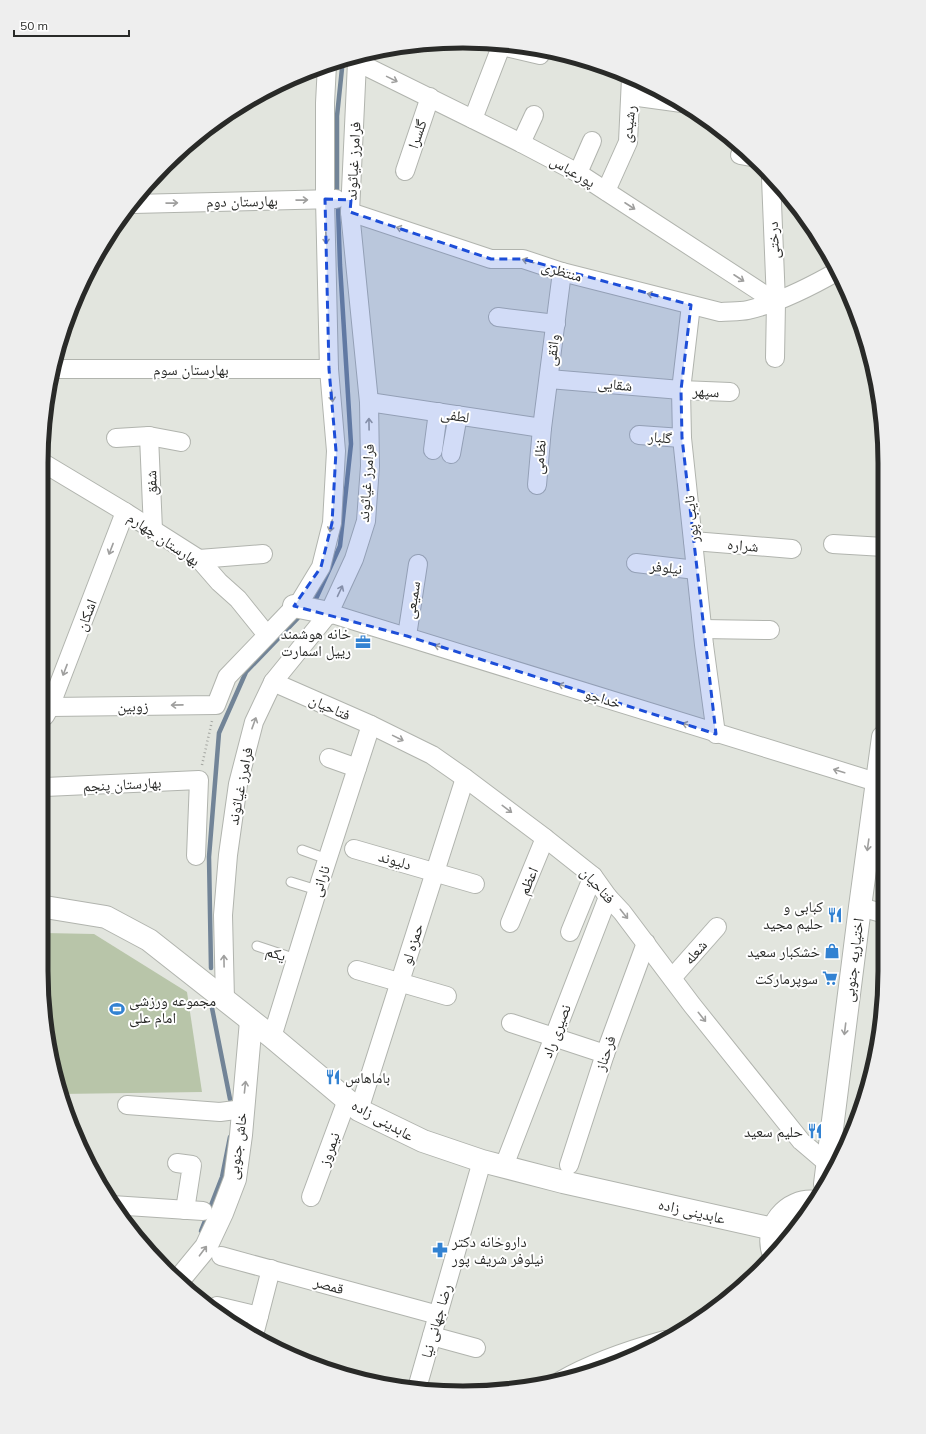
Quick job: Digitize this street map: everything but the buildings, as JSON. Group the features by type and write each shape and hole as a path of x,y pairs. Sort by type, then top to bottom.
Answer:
{"street":[{"path":"474,119 500,50"},
{"name":"پورعباس","path":"363,60 430,97 578,173 776,302"},
{"name":"فرامرز غیاثوند","path":"225,1000 224,915 228,856 238,784 254,722 273,682 329,613 354,559 366,520 370,466 369,402 351,206 359,61"},
{"name":"فرامرز غیاثوند","path":"216,705 227,677 301,600 321,567 332,523 336,451 329,369 325,199 325,103 327,71"},
{"name":"رشیدی","path":"606,190 628,142 631,84"},
{"path":"631,96 664,101"},
{"name":"گلسرا","path":"405,171 430,97"},
{"path":"521,143 534,115"},
{"path":"578,173 592,141"},
{"name":"درختی","path":"771,185 776,302 775,358"},
{"name":"بهارستان دوم","path":"139,204 325,199 351,206"},
{"name":"منتظری","path":"351,206 491,258 523,259 562,272 720,312 746,311 776,302 832,274"},
{"name":"واثقی","path":"542,428 562,272"},
{"name":"نایب پور","path":"691,305 681,390 682,438 716,734"},
{"path":"498,318 556,324"},
{"name":"بهارستان سوم","path":"59,369 329,369"},
{"name":"شقایی","path":"549,379 681,390"},
{"name":"سپهر","path":"681,390 730,392"},
{"name":"لطفی","path":"369,402 542,428"},
{"path":"433,450 438,412"},
{"path":"451,454 458,415"},
{"name":"نظامی","path":"537,485 542,428"},
{"name":"گلبار","path":"639,435 682,438"},
{"path":"116,438 150,436 181,442"},
{"name":"شفق","path":"150,436 153,530"},
{"name":"بهارستان چهارم","path":"48,466 199,559 219,582 238,599 267,635"},
{"name":"اشکان","path":"48,712 125,512"},
{"name":"شراره","path":"693,541 792,549"},
{"path":"833,544 878,547"},
{"path":"199,559 263,554"},
{"name":"سمیعی","path":"407,636 418,564"},
{"name":"نیلوفر","path":"636,564 696,570"},
{"path":"294,606 329,613"},
{"name":"خداجو","path":"329,613 407,636 716,734 876,782"},
{"path":"703,629 770,630"},
{"name":"فتاحیان","path":"273,682 372,725 432,755 545,838 593,876 825,1172"},
{"name":"زوبین","path":"48,712 216,705"},
{"name":"نارانی","path":"272,1037 317,890 372,725"},
{"path":"328,758 358,768"},
{"name":"اختیاریه جنوبی","path":"828,1168 878,769"},
{"name":"حمزه لو","path":"353,1105 400,983 465,778"},
{"path":"196,856 199,780"},
{"name":"بهارستان پنجم","path":"48,787 199,780"},
{"name":"اعظم","path":"510,923 545,838"},
{"name":"دلیوند","path":"354,848 476,884"},
{"path":"570,932 593,876"},
{"name":"نصیری راد","path":"504,1166 608,897"},
{"name":"عابدینی زاده","path":"48,907 106,917 149,940 272,1037 353,1105 423,1141 482,1160 563,1182 773,1229"},
{"path":"860,907 878,912"},
{"name":"شعله","path":"672,978 717,927"},
{"name":"فرحناز","path":"569,1165 605,1054 646,943"},
{"path":"357,970 447,996"},
{"name":"خاش جنوبی","path":"182,1276 206,1247 222,1213 235,1179 251,1021"},
{"path":"511,1023 605,1054"},
{"path":"127,1105 220,1112 242,1109"},
{"name":"نیمروز","path":"311,1197 353,1105"},
{"name":"رضا جهانی نیا","path":"418,1383 482,1160"},
{"path":"177,1163 192,1165 185,1210"},
{"path":"772,1248 771,1241 773,1229 778,1218 787,1209 798,1203 808,1201"},
{"path":"121,1206 203,1211"},
{"name":"قمصر","path":"221,1256 438,1315"},
{"path":"255,1330 271,1269"},
{"path":"219,1306 259,1316"},
{"path":"432,1336 476,1348"},
{"path":"587,1367 625,1353"}],"lane":[{"path":"302,850 327,859"},
{"path":"291,882 317,890"},
{"name":"یکم","path":"257,946 296,959"}],"path":[{"path":"199,780 216,705"}],"highlighted area":[{"path":"325,199 351,200 350,212 491,259 523,259 691,305 681,390 682,438 716,734 407,636 294,606 321,567 332,523 336,451 329,369"}],"green space":[{"name":"مجموعه ورزشی امام علی","path":"48,933 94,934 187,992 202,1092 67,1094 56,1052 52,1025 49,998"},
{"path":"799,1214 782,1237 784,1221"}],"waterway":[{"path":"337,190 337,116 342,66"},
{"path":"315,601 340,546 351,444 338,207"},
{"path":"211,968 209,857 219,733 246,672 298,618"},
{"path":"212,1008 230,1099"},
{"path":"201,1231 222,1177 230,1137"}],"place":[{"name":"خانه هوشمند رییل اسمارت","path":"363,642"},
{"name":"کبابی و حلیم مجید","path":"835,915"},
{"name":"خشکبار سعید","path":"832,951"},
{"name":"سوپرمارکت","path":"830,978"},
{"name":"مجموعه ورزشی امام علی","path":"117,1009"},
{"name":"باماهاس","path":"333,1077"},
{"name":"حلیم سعید","path":"815,1131"},
{"name":"داروخانه دکتر نیلوفر شریف پور","path":"440,1250"}]}
